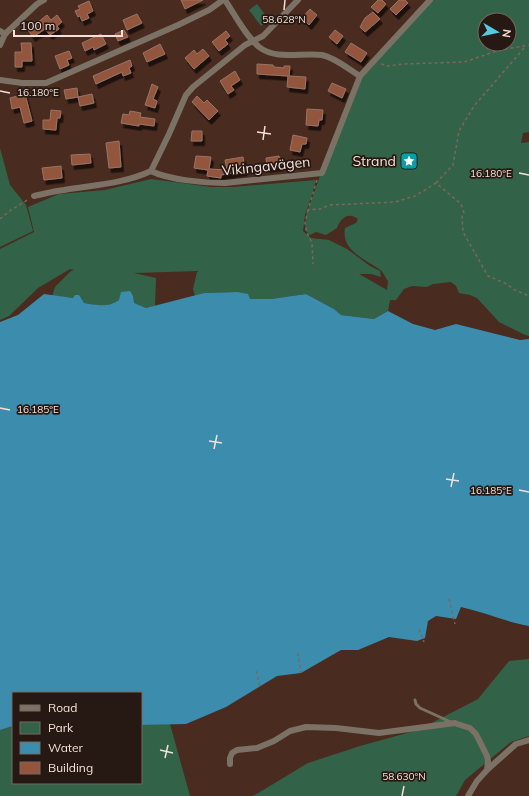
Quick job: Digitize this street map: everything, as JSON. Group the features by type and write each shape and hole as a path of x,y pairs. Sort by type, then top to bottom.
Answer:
{"street":[{"path":"0,45 2,32 44,0"},
{"path":"0,80 22,83 46,83 178,25 209,10 224,0 253,41 260,48 272,54 322,55 331,58 360,76"},
{"path":"34,196 64,190 105,185 141,176 151,171 186,95 198,83 245,45 263,36 298,0"},
{"name":"Vikingavägen","path":"151,171 165,176 216,183 322,172 360,76 430,0"},
{"path":"230,764 232,753 237,750 257,748 274,742 298,728 336,728 379,733 456,724 470,728 476,734 487,756 487,770"},
{"path":"468,796 477,781 487,770 516,744 529,740"}],"lane":[{"path":"415,700 416,704 420,708 456,724"}],"path":[{"path":"373,62 388,66 464,62 500,50 529,46"},
{"path":"308,210 320,209 330,205 395,202 415,196 436,183 453,166 460,131 474,106 525,47"},
{"path":"313,264 312,243 307,233 305,223 319,173"},
{"path":"436,183 461,204 464,213 462,217 463,232 488,276 529,296"},
{"path":"0,219 11,210 34,196"},
{"path":"449,599 455,624"},
{"path":"419,629 424,642"},
{"path":"298,653 301,673"},
{"path":"256,671 260,687"}],"green space":[{"path":"433,0 529,0 529,132 523,133 521,143 529,142 529,336 499,322 477,298 459,293 456,286 451,282 433,284 427,287 412,286 404,289 396,300 390,300 388,311 374,319 341,315 334,309 306,294 271,299 250,299 237,292 204,293 195,296 193,289 197,272 199,271 134,273 156,278 155,306 146,308 133,303 133,296 119,300 113,304 100,306 84,303 73,298 52,296 55,287 71,271 74,270 70,269 38,288 9,316 0,320 0,249 34,232 28,207 59,194 105,190 151,179 211,187 232,187 316,180 305,215 303,231 311,238 329,240 347,249 370,266 380,271 381,277 371,274 359,274 387,290 388,281 382,271 354,253 346,242 345,228 356,223 358,219 351,216 345,217 342,219 337,228 326,235 316,232 310,235 305,230 306,215 320,176 361,75"},
{"path":"257,4 269,20 261,26 249,10"},
{"path":"0,148 10,185 26,205 33,231 0,247"},
{"path":"529,659 529,736 511,742 465,780 456,796 253,796 308,763 360,746 418,730 478,699 509,661"},
{"path":"170,724 190,796 0,796 0,730 12,726 12,784 142,784 142,725"}],"water":[{"path":"130,291 133,296 134,303 146,308 204,293 237,292 248,294 250,299 271,299 306,294 334,309 341,315 374,319 388,311 413,324 435,330 456,324 520,340 529,339 529,626 461,607 456,619 436,616 428,621 425,638 417,641 389,637 358,650 341,650 301,673 277,676 226,707 186,724 142,725 142,692 12,692 12,726 0,730 0,322 18,315 44,294 73,298 75,295 79,295 84,303 106,305 115,303 119,300 121,292"}],"building":[{"path":"181,0 203,0 185,9"},
{"path":"378,0 382,0 386,4 378,13 371,7"},
{"path":"399,0 405,0 408,3 396,15 390,9"},
{"path":"89,1 93,11 87,14 89,18 82,21 80,16 78,17 75,11 80,9 78,6"},
{"path":"310,9 317,15 309,25 302,18"},
{"path":"373,12 380,19 365,32 360,27 365,18"},
{"path":"137,14 142,23 127,30 123,20"},
{"path":"47,15 51,20 57,15 62,22 57,26 59,29 50,35 45,29 33,37 28,30"},
{"path":"124,30 128,37 118,41 115,34"},
{"path":"335,30 343,36 337,44 329,37"},
{"path":"226,31 230,36 225,40 228,44 219,51 212,42"},
{"path":"101,34 106,44 94,50 93,47 85,51 82,43"},
{"path":"21,43 31,43 32,61 22,61 22,67 15,67 15,52 22,52"},
{"path":"351,43 367,53 361,62 345,52"},
{"path":"160,44 165,54 147,62 143,53"},
{"path":"203,49 209,56 194,69 185,58 194,50 197,54"},
{"path":"69,51 72,58 67,60 69,65 60,69 55,56"},
{"path":"130,60 132,66 129,68 131,73 123,76 122,72 96,84 93,76"},
{"path":"257,64 273,65 274,67 284,68 284,66 290,66 289,76 306,77 305,89 287,87 288,76 257,74"},
{"path":"235,71 240,80 231,86 234,90 228,94 220,81"},
{"path":"332,83 346,89 342,98 328,91"},
{"path":"152,84 158,87 153,99 157,101 155,108 145,105"},
{"path":"77,88 78,97 66,99 64,90"},
{"path":"25,94 32,121 24,123 20,107 12,109 10,98"},
{"path":"92,94 94,103 80,106 78,97"},
{"path":"197,96 204,103 207,100 218,111 209,120 192,102"},
{"path":"307,109 323,110 322,120 319,120 318,126 306,125"},
{"path":"51,110 61,111 60,118 57,118 56,130 43,129 43,120 50,120"},
{"path":"130,111 141,113 140,117 155,119 154,126 139,124 139,126 121,123 123,114 129,115"},
{"path":"192,131 202,131 202,141 191,141"},
{"path":"293,135 307,138 306,144 302,144 300,152 290,150"},
{"path":"119,141 121,167 109,168 106,143"},
{"path":"90,154 91,163 72,165 71,155"},
{"path":"196,156 211,157 209,169 227,170 225,160 243,157 245,171 221,175 221,178 207,176 208,170 194,168"},
{"path":"279,156 281,166 267,168 266,158"},
{"path":"61,166 62,178 44,180 42,168"}],"place":[{"name":"Strand","path":"409,161"}]}
